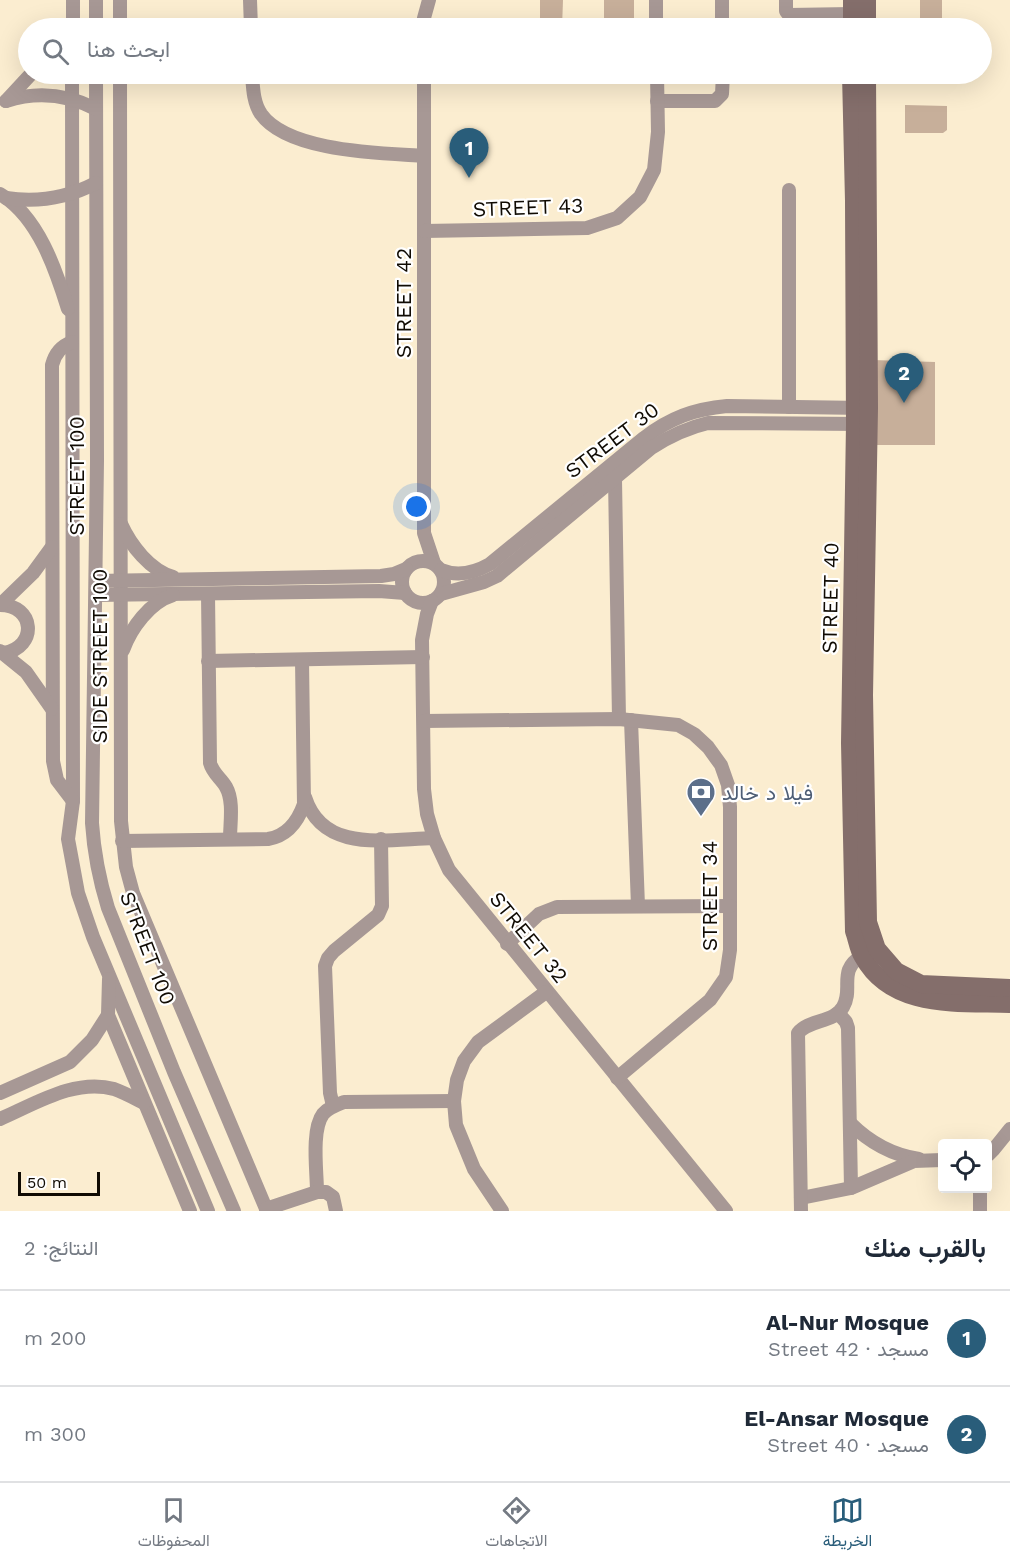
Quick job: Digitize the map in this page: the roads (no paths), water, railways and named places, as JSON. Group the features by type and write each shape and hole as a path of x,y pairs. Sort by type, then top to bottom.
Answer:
{"street":[{"path":"72,18 73,0"},
{"path":"96,0 96,18"},
{"path":"120,0 120,18"},
{"path":"250,0 251,18"},
{"path":"424,18 429,0"},
{"path":"656,0 656,18"},
{"path":"722,0 722,18"},
{"path":"786,0 786,13 789,15 852,14"},
{"path":"867,0 867,18"},
{"path":"3,104 22,84"},
{"name":"STREET 100","path":"72,84 73,801 68,839 78,892 93,938 208,1211"},
{"name":"STREET 100","path":"96,84 96,595 92,823 97,869 108,908 234,1211"},
{"name":"SIDE STREET 100","path":"120,84 122,841 133,893 267,1210"},
{"path":"253,84 255,103 262,115 274,127 290,135 343,150 424,156"},
{"name":"STREET 42","path":"410,566 422,543 424,533 424,84"},
{"name":"STREET 43","path":"424,231 587,228 617,218 640,197 654,170 658,132 657,84"},
{"path":"657,101 715,100 722,94 722,84"},
{"name":"STREET 40","path":"851,84 862,416 850,743 854,931 862,956 873,973 888,986 907,996 947,1002 1010,1004"},
{"name":"STREET 40","path":"867,84 862,416 868,922 877,949 896,971 921,984 1010,988"},
{"path":"3,104 34,95 53,95 72,99 96,109"},
{"path":"2,195 25,200 44,200 72,194 96,183"},
{"path":"789,190 789,406"},
{"path":"2,195 36,232 57,276 72,323"},
{"path":"72,342 61,348 52,365 52,710 54,771 62,789 73,801"},
{"name":"STREET 30","path":"437,566 452,574 469,573 490,564 644,438 662,424 682,414 704,408 727,406 789,406 826,407 862,416"},
{"path":"826,407 830,416 826,424"},
{"name":"STREET 30","path":"436,598 452,590 484,582 497,576 651,448 690,427 726,423 826,424 862,416"},
{"path":"615,479 625,720 638,906"},
{"path":"120,521 131,542 152,565 160,572 181,579"},
{"name":"STREET 42","path":"424,533 437,566"},
{"path":"0,605 33,573 52,547"},
{"path":"96,580 381,576 394,574 424,560 437,566 445,582 436,598 419,602 407,595 379,591 96,595"},
{"path":"407,595 402,582 410,566"},
{"path":"120,661 123,649 136,626 160,601 177,594"},
{"path":"208,594 210,763 216,776 224,783 229,796 230,839"},
{"name":"STREET 32","path":"407,595 419,625 422,640 424,789 427,814 434,838 449,870 726,1211"},
{"name":"STREET 32","path":"422,640 427,614 436,598"},
{"path":"0,605 22,612 28,627 24,642 12,652 2,652"},
{"path":"2,652 26,672 52,710"},
{"path":"208,662 423,657"},
{"path":"122,841 268,839 283,835 301,813 304,795 302,660"},
{"name":"STREET 34","path":"424,721 625,720 678,725 694,734 708,747 721,765 728,785 730,807 729,964 726,977 710,1000 616,1078"},
{"path":"304,795 316,818 327,829 349,839 434,838"},
{"path":"69,824 92,823"},
{"path":"333,1106 330,1093 325,966 334,951 378,915 382,906 381,839"},
{"path":"507,944 547,909 567,906 730,906"},
{"path":"862,956 847,971 844,1007 838,1013 803,1026 798,1033 801,1204 851,1188 924,1159"},
{"path":"110,977 108,1015 190,1211"},
{"path":"502,1211 474,1168 456,1125 453,1101 457,1080 464,1062 478,1042 546,992"},
{"path":"838,1013 848,1028 851,1188"},
{"path":"0,1093 70,1062 92,1040 108,1015"},
{"path":"1,1115 67,1090 83,1087 98,1086 114,1089 144,1103"},
{"path":"317,1192 318,1124 333,1106 344,1102 453,1101"},
{"path":"850,1123 881,1147 908,1157 938,1160"},
{"path":"992,1149 1010,1129"},
{"path":"267,1210 317,1192 326,1192 333,1197 336,1211"},
{"path":"980,1193 980,1211"}],"place":[{"name":"Al-Nur Mosque","path":"469,178"},
{"name":"El-Ansar Mosque","path":"904,403"},
{"name":"فيلا د خالد","path":"701,818"}]}
